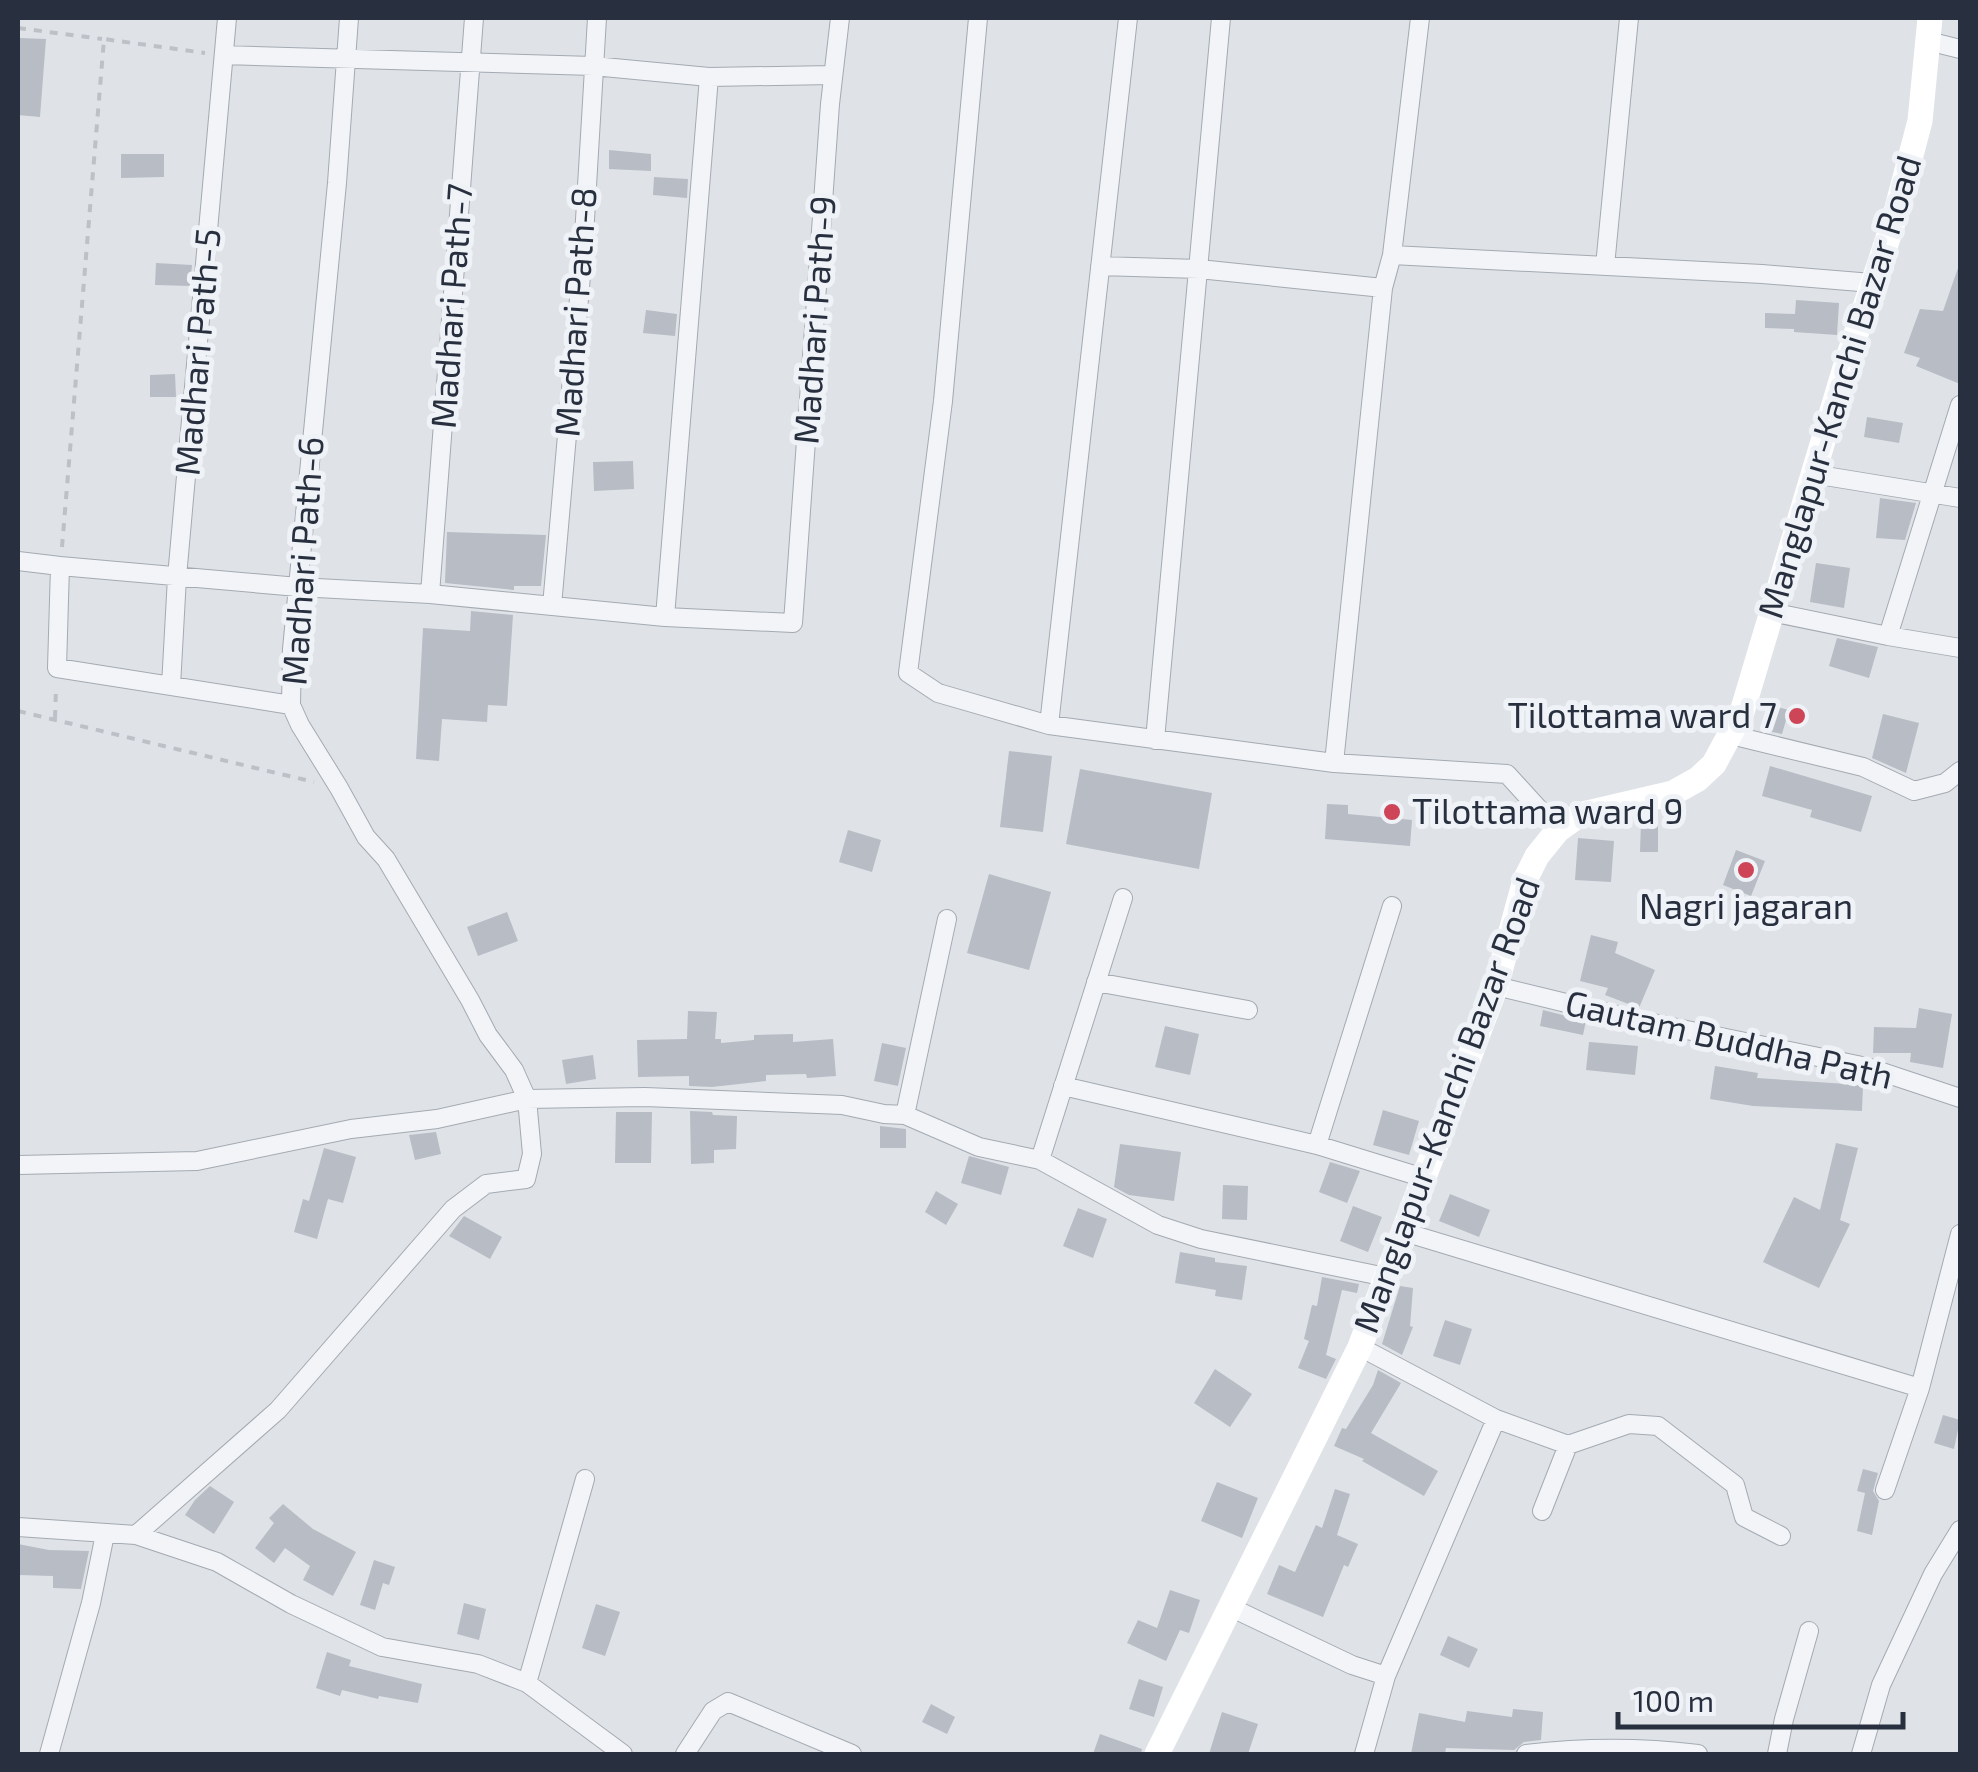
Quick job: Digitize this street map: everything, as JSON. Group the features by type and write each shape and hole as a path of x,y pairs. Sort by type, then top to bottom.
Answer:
{"street":[{"name":"Madhari Path-5","path":"170,686 227,18"},
{"name":"Madhari Path-6","path":"349,18 292,648 292,706 366,837 386,859 488,1035 514,1070 528,1100"},
{"name":"Madhari Path-7","path":"430,594 474,18"},
{"name":"Madhari Path-8","path":"552,606 583,254 597,18"},
{"name":"Madhari Path-9","path":"665,617 794,624 840,18"},
{"path":"978,18 943,401 908,674 938,693 1049,725 1334,763 1508,774 1558,830"},
{"path":"1049,725 1128,18"},
{"path":"1154,740 1222,18"},
{"path":"1334,763 1383,288 1392,254 1420,18"},
{"path":"1606,266 1629,18"},
{"path":"1929,29 1960,49"},
{"name":"Manglapur-Kanchi Bazar Road","path":"1157,1754 1360,1347 1496,986 1525,880 1537,856 1558,830 1579,815 1673,793 1698,779 1714,764 1742,712 1893,222 1920,122 1929,29"},
{"path":"224,56 593,66 710,77 833,75"},
{"path":"18,562 298,587 430,594 665,617 710,77"},
{"path":"1392,254 1872,283"},
{"path":"1100,266 1198,269 1383,288"},
{"path":"1888,636 1960,406"},
{"path":"1813,474 1960,498"},
{"path":"60,566 57,668 292,706"},
{"path":"1771,612 1960,648"},
{"path":"1731,735 1863,767 1914,792 1945,783 1960,772"},
{"path":"1040,1160 1123,898"},
{"path":"1317,1145 1392,906"},
{"path":"906,1114 947,919"},
{"path":"1096,982 1248,1010"},
{"name":"Gautam Buddha Path","path":"1496,986 1628,1018 1867,1067 1960,1098"},
{"path":"1064,1086 1317,1145 1424,1178"},
{"path":"18,1165 197,1161 528,1100 645,1097 842,1105 884,1114 906,1114 980,1146 1040,1160 1158,1225 1200,1238 1386,1277"},
{"path":"136,1535 278,1410 453,1209 486,1184 526,1178 532,1154 528,1100"},
{"path":"1404,1232 1920,1388"},
{"path":"1885,1490 1920,1388 1960,1234"},
{"path":"1360,1347 1496,1419 1568,1445 1630,1424 1658,1426 1735,1485 1744,1517 1781,1536"},
{"path":"1364,1754 1386,1676 1496,1419"},
{"path":"1542,1510 1568,1445"},
{"path":"527,1684 585,1479"},
{"path":"18,1527 136,1535 217,1562 291,1604 382,1648 478,1664 527,1684 623,1754"},
{"path":"1861,1754 1881,1686 1933,1574 1960,1530"},
{"path":"49,1754 91,1602 105,1534"},
{"path":"1230,1607 1352,1665 1386,1676"},
{"path":"1777,1754 1809,1631"},
{"path":"684,1754 713,1711 728,1702 852,1754"},
{"path":"1526,1754 1640,1749 1698,1754"}],"path":[{"path":"18,28 224,56"},
{"path":"60,566 104,40"},
{"path":"55,719 57,668"},
{"path":"18,711 339,788"}],"building":[{"path":"19,38 46,39 40,117 18,115"},
{"path":"609,150 651,154 651,171 609,169"},
{"path":"121,154 164,154 164,177 121,178"},
{"path":"654,177 688,179 687,198 653,195"},
{"path":"156,263 192,265 190,286 155,285"},
{"path":"1958,268 1960,384 1916,366 1920,358 1904,353 1920,309 1943,311"},
{"path":"1796,300 1839,303 1837,335 1765,328 1765,313 1795,314"},
{"path":"646,310 677,314 675,336 643,333"},
{"path":"175,374 176,397 150,397 150,375"},
{"path":"1867,417 1903,423 1899,443 1864,437"},
{"path":"633,461 634,489 594,491 593,462"},
{"path":"1880,498 1916,503 1905,540 1876,538"},
{"path":"447,532 546,535 541,586 514,586 514,590 445,583"},
{"path":"1816,563 1850,568 1844,608 1810,602"},
{"path":"471,611 513,615 507,706 488,705 487,722 442,719 439,761 416,759 423,628 470,631"},
{"path":"1837,638 1878,647 1869,678 1829,666"},
{"path":"1769,705 1789,710 1782,734 1762,730"},
{"path":"1883,714 1919,723 1906,773 1872,758"},
{"path":"1009,751 1052,756 1043,832 1000,827"},
{"path":"1770,766 1872,796 1861,832 1810,817 1812,810 1762,796"},
{"path":"1080,769 1212,793 1199,869 1066,844"},
{"path":"1327,804 1348,805 1348,814 1412,820 1410,846 1325,839"},
{"path":"1641,821 1658,822 1658,852 1640,852"},
{"path":"848,830 881,840 872,872 839,862"},
{"path":"1578,838 1614,841 1611,882 1575,880"},
{"path":"1736,850 1765,861 1751,896 1723,885"},
{"path":"989,874 1051,892 1029,970 967,953"},
{"path":"507,912 518,941 478,956 467,927"},
{"path":"1591,935 1618,942 1615,953 1655,970 1639,1008 1605,995 1608,988 1580,981"},
{"path":"1919,1008 1952,1014 1943,1068 1910,1062 1911,1053 1873,1053 1874,1027 1916,1028"},
{"path":"1543,1010 1586,1021 1583,1035 1540,1026"},
{"path":"688,1011 717,1012 715,1039 721,1039 721,1043 754,1040 754,1035 793,1034 793,1042 833,1039 836,1076 766,1075 766,1081 712,1087 689,1086 689,1076 638,1077 637,1040 687,1039"},
{"path":"1165,1026 1199,1034 1190,1075 1155,1067"},
{"path":"1589,1042 1638,1046 1635,1075 1586,1070"},
{"path":"882,1043 906,1048 898,1086 874,1081"},
{"path":"593,1055 596,1079 566,1084 562,1060"},
{"path":"1715,1066 1758,1073 1757,1078 1863,1085 1862,1111 1753,1106 1710,1099"},
{"path":"1383,1110 1419,1121 1409,1155 1373,1145"},
{"path":"690,1111 737,1116 736,1149 714,1150 714,1163 691,1164"},
{"path":"616,1112 652,1112 651,1163 615,1163"},
{"path":"880,1126 906,1129 906,1148 880,1148"},
{"path":"436,1132 441,1154 415,1160 409,1135"},
{"path":"1836,1143 1858,1148 1840,1220 1850,1224 1819,1288 1763,1262 1794,1197 1820,1210"},
{"path":"1120,1144 1181,1152 1174,1201 1129,1195 1114,1187"},
{"path":"324,1148 356,1157 343,1203 328,1199 317,1239 294,1232 303,1199 309,1201"},
{"path":"969,1156 1009,1167 1001,1195 961,1183"},
{"path":"1330,1162 1360,1171 1347,1203 1319,1192"},
{"path":"1223,1185 1248,1186 1247,1220 1222,1219"},
{"path":"936,1191 958,1204 946,1225 925,1212"},
{"path":"1450,1194 1490,1210 1479,1237 1439,1221"},
{"path":"1353,1206 1382,1217 1368,1252 1340,1241"},
{"path":"1078,1208 1107,1219 1093,1258 1063,1246"},
{"path":"464,1216 502,1237 490,1259 449,1236"},
{"path":"1180,1252 1247,1266 1242,1300 1215,1296 1216,1290 1175,1283"},
{"path":"1322,1277 1359,1284 1357,1293 1342,1290 1326,1355 1336,1359 1326,1379 1298,1368 1309,1341 1304,1339 1312,1305 1317,1306"},
{"path":"1400,1286 1413,1288 1413,1327 1402,1355 1382,1344"},
{"path":"1445,1320 1472,1329 1460,1365 1433,1356"},
{"path":"1215,1369 1252,1394 1230,1427 1194,1403"},
{"path":"1378,1370 1401,1383 1371,1433 1438,1471 1424,1496 1364,1459 1334,1446 1373,1385"},
{"path":"1943,1415 1960,1420 1954,1449 1934,1443"},
{"path":"1863,1469 1878,1473 1873,1491 1879,1501 1872,1535 1857,1531 1865,1493 1857,1491"},
{"path":"1217,1482 1258,1498 1242,1538 1201,1521"},
{"path":"210,1486 234,1502 214,1534 185,1515"},
{"path":"1335,1489 1350,1494 1337,1535 1358,1544 1348,1567 1344,1565 1323,1617 1267,1594 1279,1565 1295,1572 1316,1525 1322,1528"},
{"path":"283,1504 313,1529 356,1552 333,1596 303,1580 310,1566 285,1548 274,1563 255,1548 274,1523 269,1518"},
{"path":"18,1544 89,1551 81,1589 53,1588 53,1576 18,1575"},
{"path":"374,1560 395,1567 389,1585 383,1583 375,1610 360,1605"},
{"path":"1170,1590 1200,1600 1189,1633 1180,1630 1166,1661 1127,1643 1138,1620 1157,1628"},
{"path":"464,1603 486,1609 479,1640 457,1634"},
{"path":"596,1604 620,1612 605,1656 582,1648"},
{"path":"1448,1636 1478,1649 1469,1668 1440,1655"},
{"path":"327,1652 351,1660 349,1666 422,1684 418,1703 342,1690 340,1696 316,1688"},
{"path":"1139,1679 1163,1687 1154,1717 1129,1709"},
{"path":"931,1704 955,1717 947,1734 922,1722"},
{"path":"1513,1709 1543,1712 1541,1740 1524,1742 1514,1750 1446,1748 1445,1754 1411,1754 1419,1713 1465,1722 1467,1711 1512,1717"},
{"path":"1222,1712 1258,1724 1248,1754 1209,1754"},
{"path":"1100,1734 1142,1749 1141,1754 1093,1754"}],"place":[{"name":"Tilottama ward 7","path":"1797,716"},
{"name":"Tilottama ward 9","path":"1392,812"},
{"name":"Nagri jagaran","path":"1746,870"}]}
